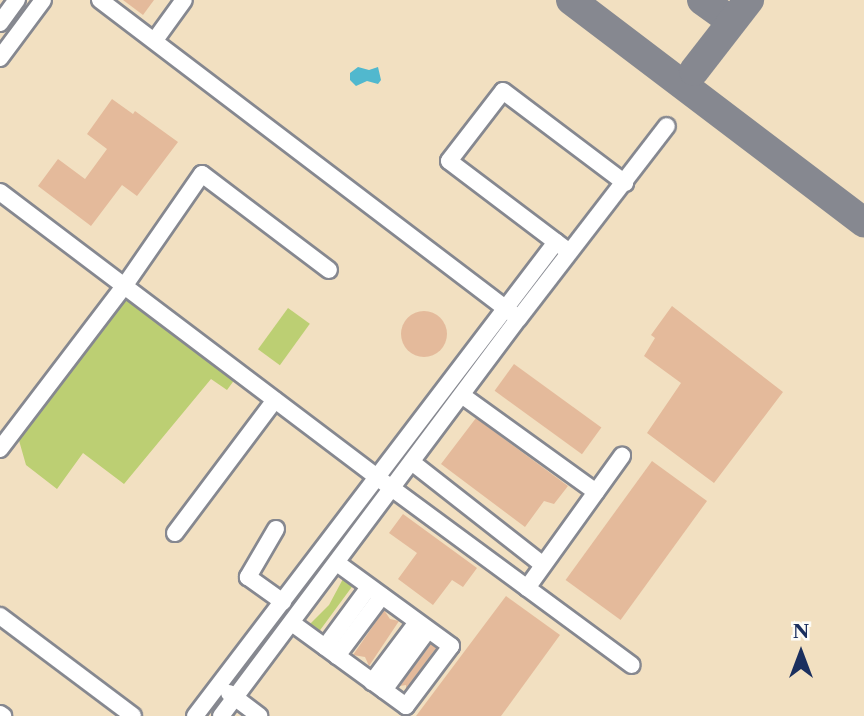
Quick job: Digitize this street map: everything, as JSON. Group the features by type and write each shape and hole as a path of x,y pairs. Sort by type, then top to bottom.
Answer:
{"street":[{"path":"0,23 17,0"},
{"path":"0,58 43,0"},
{"path":"100,0 519,318"},
{"path":"155,40 184,0"},
{"path":"571,254 449,161 503,91 625,183"},
{"path":"221,716 519,318 571,254 667,126"},
{"path":"0,449 125,285 202,174 329,270"},
{"path":"0,192 378,478 632,665"},
{"path":"195,716 556,242"},
{"path":"463,396 596,492"},
{"path":"175,533 275,400"},
{"path":"527,588 622,456"},
{"path":"413,463 543,565"},
{"path":"276,529 248,577 283,602"},
{"path":"292,623 406,706 451,646 337,563"},
{"path":"331,651 376,591"},
{"path":"0,616 133,716"},
{"path":"378,686 423,626"},
{"path":"219,685 259,716"}],"green space":[{"path":"127,294 238,375 227,390 211,379 124,484 83,453 57,489 26,465 18,437"},
{"path":"288,308 310,324 280,365 258,349"},
{"path":"344,577 354,584 318,633 308,626 329,605"}],"water":[{"path":"358,67 369,70 378,67 381,80 378,84 367,81 356,86 350,80 350,73"}],"building":[{"path":"123,0 154,0 143,15"},
{"path":"112,99 133,114 135,111 178,142 137,196 122,185 91,226 38,186 58,159 85,179 107,149 87,134"},
{"path":"672,306 783,392 714,483 647,433 681,383 644,356 655,338 651,335"},
{"path":"424,311 441,317 447,334 441,351 424,357 407,351 401,334 407,317"},
{"path":"514,364 601,427 582,454 495,391"},
{"path":"476,418 568,486 554,504 544,501 525,527 441,464"},
{"path":"652,461 707,501 621,620 566,580"},
{"path":"403,514 477,568 463,587 452,580 433,605 398,579 417,553 389,533"},
{"path":"506,596 560,635 501,716 416,716"},
{"path":"384,610 390,619 399,621 369,666 365,657 353,655"},
{"path":"431,644 436,648 406,689 406,685 400,686"}],"taxiway":[{"path":"571,0 864,222"},
{"path":"702,0 720,13"},
{"path":"694,71 749,0"}]}
